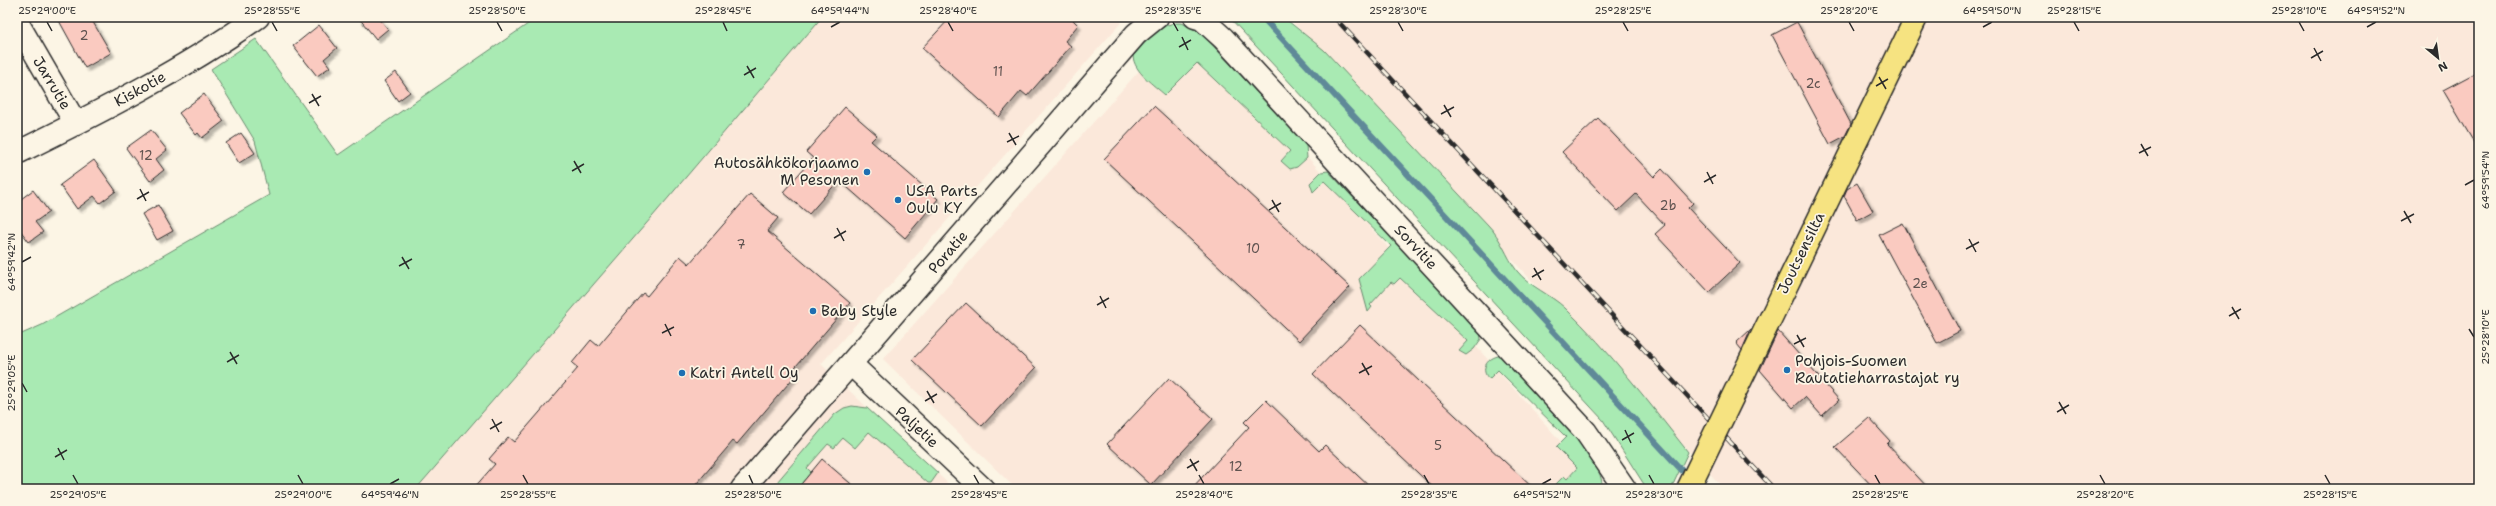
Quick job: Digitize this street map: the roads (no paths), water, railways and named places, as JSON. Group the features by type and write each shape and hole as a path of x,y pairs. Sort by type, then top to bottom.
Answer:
{"main road":[{"name":"Joutsensilta","path":"1688,489 1915,17"}],"street":[{"name":"Kiskotie","path":"17,153 76,124 223,42 258,17"},
{"name":"Poratie","path":"742,489 1136,34 1157,17"},
{"name":"Sorvitie","path":"1195,17 1202,19 1223,38 1586,432 1625,489"},
{"name":"Jarrutie","path":"17,22 76,124"},
{"name":"Paljetie","path":"851,364 983,489"}],"waterway":[{"path":"1262,17 1688,477"}],"railway":[{"path":"1334,17 1774,489"}],"place":[{"name":"Autosähkökorjaamo M Pesonen","path":"867,172"},
{"name":"USA Parts Oulu KY","path":"898,200"},
{"name":"Baby Style","path":"813,311"},
{"name":"Pohjois-Suomen Rautatieharrastajat ry","path":"1787,370"},
{"name":"Katri Antell Oy","path":"682,373"}]}
